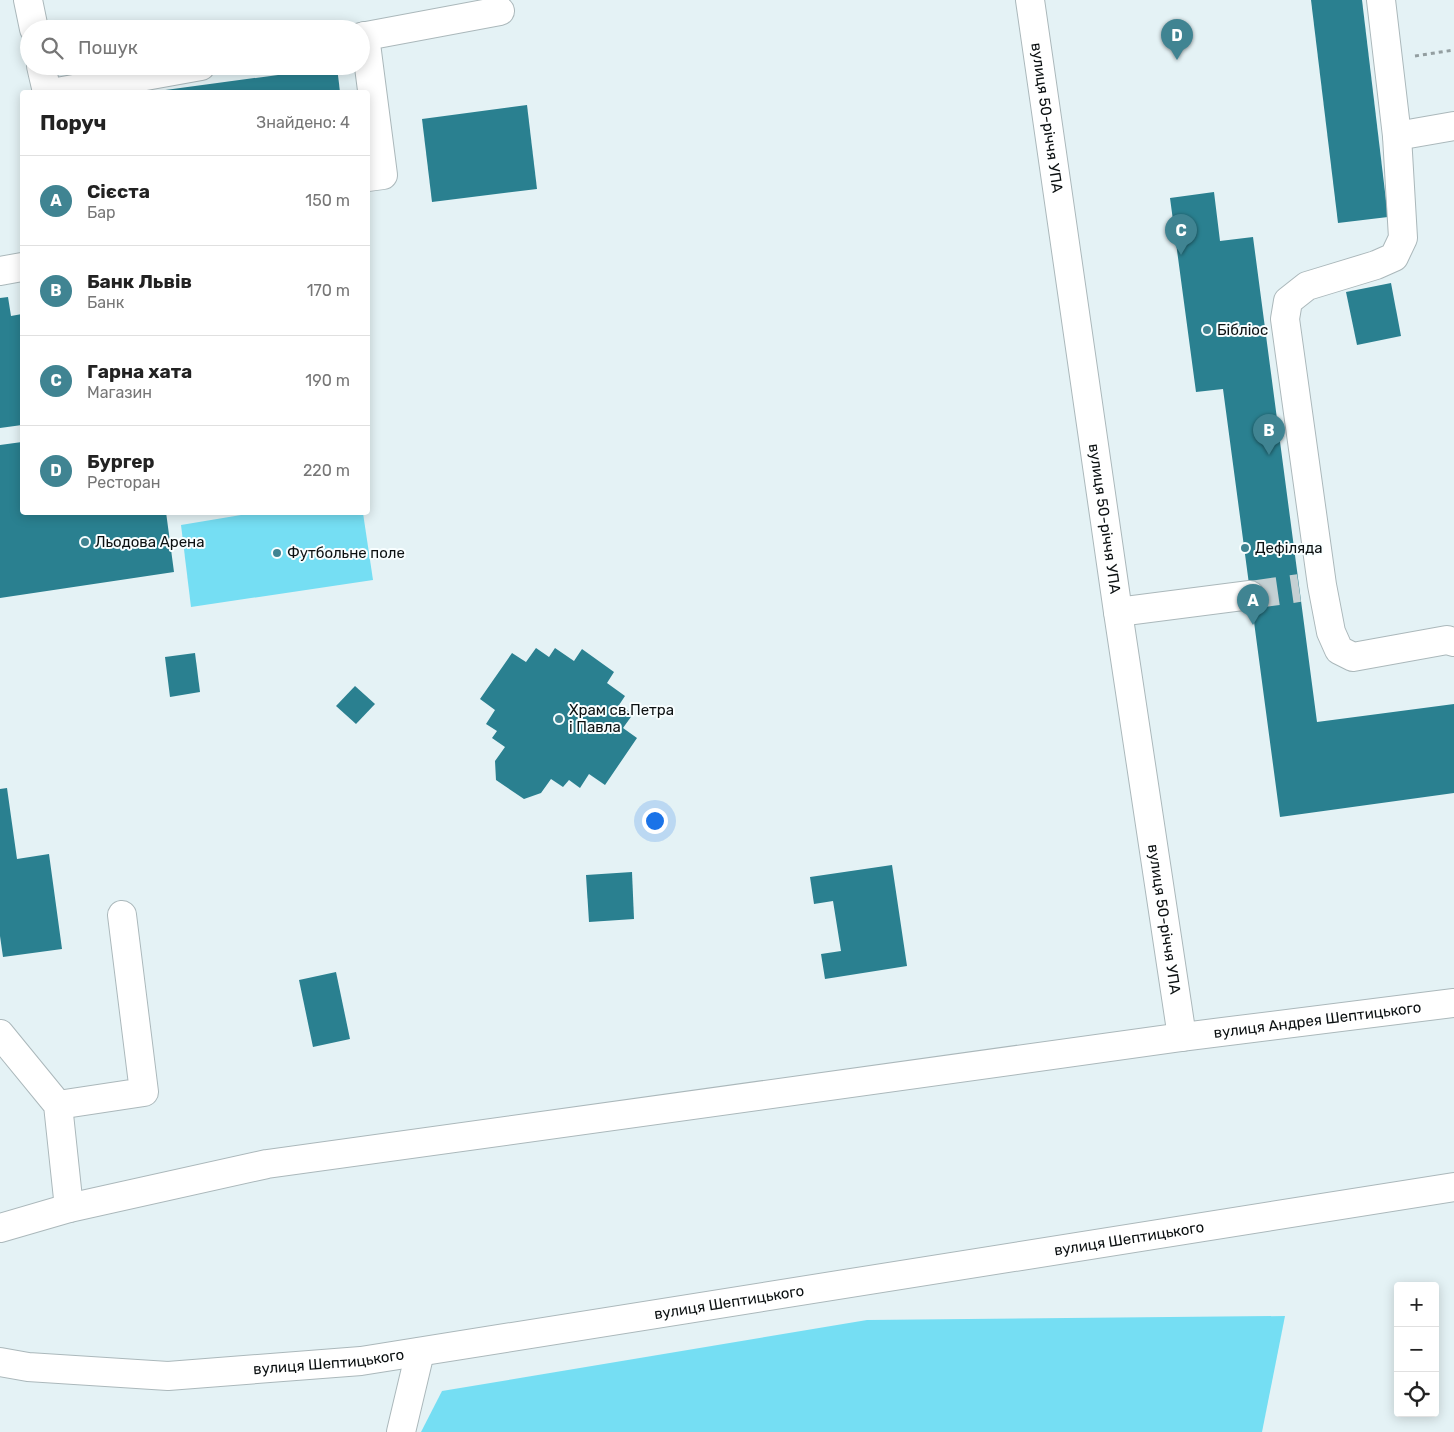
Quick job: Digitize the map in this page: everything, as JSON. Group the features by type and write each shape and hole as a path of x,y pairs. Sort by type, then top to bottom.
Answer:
{"street":[{"path":"28,0 32,20"},
{"name":"вулиця 50-річчя УПА","path":"1030,0 1118,612 1182,1037"},
{"path":"1381,0 1397,136 1403,238 1394,258 1306,286 1288,301 1286,310 1285,319 1311,587 1339,650 1353,657 1447,640 1454,642"},
{"path":"370,36 500,11"},
{"path":"43,75 47,90"},
{"path":"68,90 151,75"},
{"path":"368,75 382,175 370,177"},
{"path":"1397,136 1454,126"},
{"path":"0,271 20,267"},
{"path":"1118,612 1250,595"},
{"path":"58,1106 144,1092 122,915"},
{"name":"вулиця Андрея Шептицького","path":"0,1228 69,1208 267,1164 1182,1037 1454,1003"},
{"path":"0,1034 58,1106 69,1208"},
{"name":"вулиця Шептицького","path":"0,1362 28,1367 168,1376 360,1361 1454,1187"},
{"path":"401,1432 420,1352"}],"path":[{"path":"1388,60 1454,50"}],"shaded area":[{"name":"Футбольне поле","path":"241,515 363,515 373,580 191,607 181,525"},
{"path":"1285,1316 1262,1432 421,1432 442,1391 867,1320"}],"building":[{"path":"1311,0 1362,0 1388,217 1338,223"},
{"path":"277,75 338,75 340,90 165,90"},
{"path":"527,105 537,189 432,202 422,119"},
{"path":"1214,192 1220,241 1253,237 1317,722 1454,704 1454,793 1280,817 1223,389 1196,392 1170,198"},
{"path":"1391,283 1401,336 1357,345 1346,292"},
{"path":"8,297 11,316 20,314 20,425 0,428 0,298"},
{"name":"Льодова Арена","path":"20,442 20,515 166,515 174,572 0,598 0,445"},
{"name":"Храм св.Петра і Павла","path":"536,648 549,657 555,648 574,661 582,649 614,672 607,683 625,696 619,705 633,714 623,728 637,738 605,785 589,774 580,788 569,780 563,787 551,779 541,793 524,799 496,780 495,761 505,747 492,738 497,731 486,724 495,710 480,699 512,653 526,662"},
{"path":"195,653 200,692 170,697 165,657"},
{"path":"355,686 375,704 356,724 336,706"},
{"path":"7,788 17,859 49,854 62,949 3,957 0,936 0,789"},
{"path":"892,865 907,966 825,979 821,954 841,951 833,901 814,904 810,877"},
{"path":"632,872 634,919 589,922 586,875"},
{"path":"336,972 350,1039 313,1047 299,980"}],"tunnel":[{"path":"1250,595 1299,588"}],"place":[{"name":"Бургер","path":"1177,60"},
{"name":"Гарна хата","path":"1181,255"},
{"name":"Бібліос","path":"1207,330"},
{"name":"Банк Львів","path":"1269,455"},
{"name":"Льодова Арена","path":"85,542"},
{"name":"Дефіляда","path":"1245,548"},
{"name":"Футбольне поле","path":"277,553"},
{"name":"Сієста","path":"1253,625"},
{"name":"Храм св.Петра і Павла","path":"559,719"}]}
